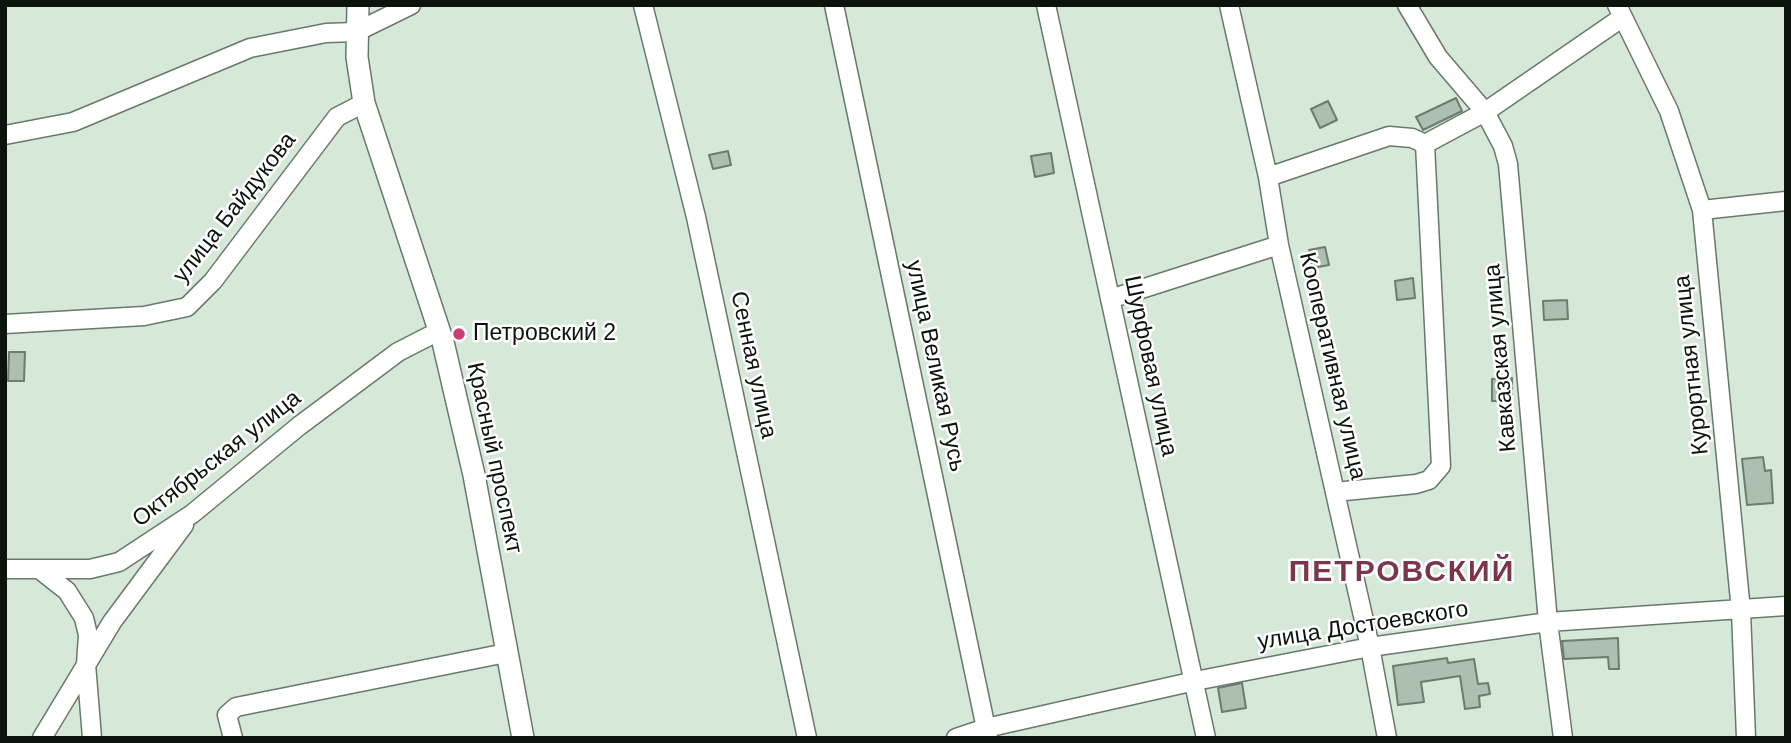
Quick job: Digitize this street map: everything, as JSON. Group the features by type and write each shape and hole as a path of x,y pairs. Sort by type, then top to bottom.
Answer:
{"street":[{"name":"Красный проспект","path":"358,5 356,32 364,103 439,331 474,475 523,738"},
{"path":"5,135 73,122 250,48 326,33 356,32 411,5"},
{"name":"Сенная улица","path":"643,5 696,217 807,738"},
{"name":"улица Великая Русь","path":"834,5 987,733"},
{"name":"Шурфовая улица","path":"1045,5 1206,738"},
{"name":"Кооперативная улица","path":"1229,5 1268,177 1279,244 1370,647 1387,738"},
{"name":"Кавказская улица","path":"1407,5 1438,57 1485,112 1503,146 1511,184 1548,622 1563,738"},
{"path":"1424,144 1485,112 1620,11"},
{"name":"Курортная улица","path":"1620,11 1669,111 1702,210 1741,611 1746,738"},
{"name":"улица Байдукова","path":"5,324 144,316 187,307 214,281 337,117 364,103"},
{"path":"1268,177 1389,136 1412,138 1424,144"},
{"path":"1335,492 1416,484 1429,480 1441,466 1424,144"},
{"path":"1702,210 1786,201"},
{"path":"1110,299 1279,244"},
{"name":"Октябрьская улица","path":"5,569 90,569 119,562 192,514 299,426 409,344 439,331"},
{"path":"42,738 112,622 192,514"},
{"path":"38,569 53,578 78,604 88,635 86,664 92,738"},
{"name":"улица Достоевского","path":"956,738 987,733 1195,681 1370,647 1548,622 1786,606"},
{"path":"233,738 227,715 236,707 506,653"}],"building":[{"path":"1456,98 1462,111 1423,130 1416,117"},
{"path":"1328,101 1337,120 1320,128 1311,109"},
{"path":"728,151 731,165 713,169 709,155"},
{"path":"1051,153 1054,173 1035,177 1031,156"},
{"path":"1325,247 1329,265 1313,268 1309,250"},
{"path":"1413,278 1415,298 1397,300 1395,281"},
{"path":"1567,300 1568,319 1544,320 1543,301"},
{"path":"9,352 25,352 24,381 8,381"},
{"path":"1512,378 1512,401 1492,401 1492,379"},
{"path":"1763,457 1765,471 1771,470 1773,503 1747,505 1742,459"},
{"path":"1618,638 1619,669 1609,669 1608,657 1564,659 1562,641"},
{"path":"1447,658 1448,663 1474,659 1478,684 1488,683 1490,694 1479,696 1480,707 1465,709 1460,676 1421,682 1424,702 1398,705 1393,666"},
{"path":"1242,683 1246,708 1222,712 1218,688"}],"place":[{"name":"Петровский 2","path":"459,334"}],"district":[{"name":"ПЕТРОВСКИЙ","path":"1402,573"}]}
